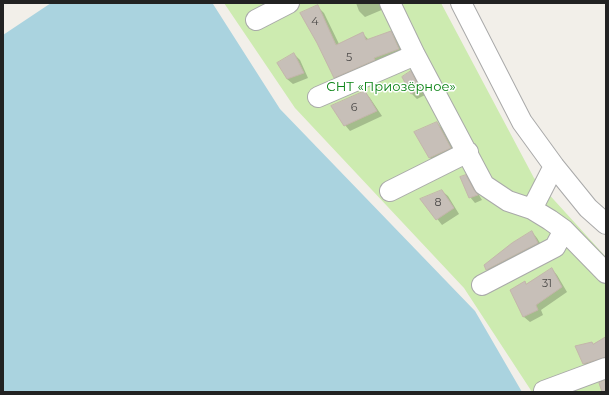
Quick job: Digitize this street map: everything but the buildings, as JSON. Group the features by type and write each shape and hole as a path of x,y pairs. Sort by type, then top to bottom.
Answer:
{"street":[{"path":"256,20 289,3"},
{"path":"390,3 415,55 468,152 484,185 508,201 532,209 564,230 606,273"},
{"path":"461,3 522,122 554,166 588,208 606,224"},
{"path":"318,97 415,55"},
{"path":"390,191 468,152"},
{"path":"532,209 554,166"},
{"path":"482,285 555,247 564,230"},
{"path":"544,391 606,368"}],"green space":[{"name":"СНТ «Приозёрное»","path":"224,3 441,3 534,178 606,257 606,392 532,392 464,288 295,108"}],"water":[{"path":"51,3 213,4 280,109 475,311 522,392 3,392 3,35"}]}
